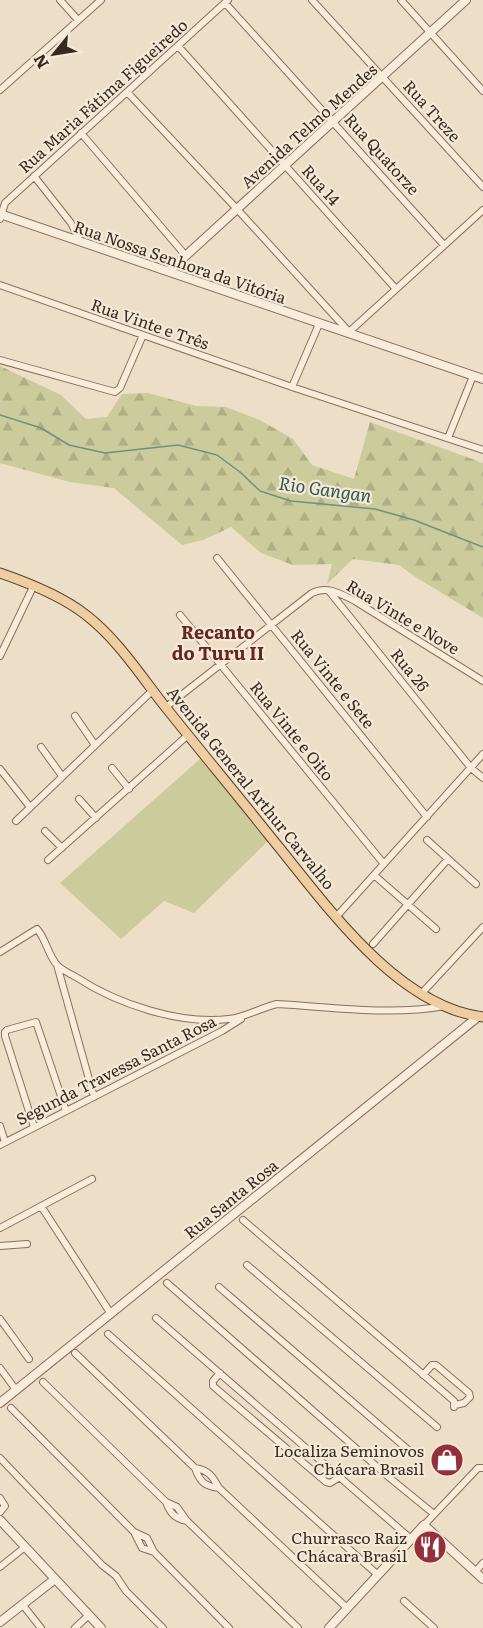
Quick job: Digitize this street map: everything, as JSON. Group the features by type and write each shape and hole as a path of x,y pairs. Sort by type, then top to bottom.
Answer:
{"main road":[{"name":"Avenida General Arthur Carvalho","path":"0,573 72,605 87,615 116,644 336,917 378,962 392,974 446,1006 481,1016"}],"street":[{"path":"60,0 78,20"},
{"path":"0,90 100,0"},
{"name":"Rua Treze","path":"312,0 483,188"},
{"path":"401,0 483,91"},
{"name":"Avenida Telmo Mendes","path":"169,271 466,0"},
{"name":"Rua Maria Fátima Figueiredo","path":"0,216 2,200 34,176 227,1"},
{"name":"Rua Quatorze","path":"227,1 444,245"},
{"name":"Rua 14","path":"178,46 396,289"},
{"name":"Rua Nossa Senhora da Vitória","path":"127,92 350,333"},
{"path":"81,133 186,256"},
{"path":"34,176 71,223 80,241"},
{"path":"350,333 483,210"},
{"name":"Rua Nossa Senhora da Vitória","path":"0,216 169,271 483,379"},
{"name":"Rua Vinte e Três","path":"0,285 292,387 483,450"},
{"path":"292,387 319,324"},
{"path":"0,360 115,392 120,388 143,336"},
{"path":"448,438 473,376"},
{"name":"Rua Vinte e Sete","path":"217,558 427,817"},
{"path":"0,656 33,587"},
{"name":"Rua Vinte e Nove","path":"166,707 312,593 324,589 355,601 483,681"},
{"name":"Rua 26","path":"328,590 471,768 483,778"},
{"name":"Rua Vinte e Oito","path":"180,615 384,864"},
{"path":"16,821 153,690"},
{"path":"75,716 95,744"},
{"path":"48,860 189,735"},
{"path":"41,747 62,776"},
{"path":"336,917 483,754"},
{"path":"112,768 129,789"},
{"path":"0,769 30,807"},
{"path":"79,798 96,818"},
{"path":"45,831 62,848"},
{"path":"427,840 476,884"},
{"path":"373,944 448,859"},
{"path":"374,875 436,929"},
{"path":"422,993 483,927"},
{"path":"0,952 37,929 57,965 94,1097"},
{"path":"57,965 107,995 143,1008 177,1016 218,1020 244,1017 264,1007 277,1004 382,1012 425,1010 446,1006"},
{"name":"Rua Santa Rosa","path":"0,1403 332,1131 481,1016"},
{"name":"Segunda Travessa Santa Rosa","path":"3,1143 222,1031 244,1017"},
{"path":"34,1127 5,1036 8,1030 36,1022 66,1111"},
{"path":"0,1126 3,1143"},
{"path":"0,1228 92,1179"},
{"path":"40,1206 111,1314"},
{"path":"243,1220 423,1375 454,1401 454,1406 464,1403 470,1397 469,1393 436,1365 432,1365 423,1375"},
{"path":"0,1246 27,1244"},
{"path":"247,1265 435,1424"},
{"path":"167,1283 385,1474 434,1514"},
{"path":"219,1287 413,1454"},
{"path":"156,1318 409,1537"},
{"path":"0,1319 29,1359"},
{"path":"108,1334 376,1574"},
{"path":"75,1353 195,1468 203,1484 219,1488"},
{"path":"0,1368 16,1390"},
{"path":"220,1373 213,1381 213,1386 326,1482 330,1483 340,1477"},
{"path":"43,1382 166,1502 175,1518 187,1521 298,1628"},
{"path":"11,1408 134,1532 147,1538 154,1552 229,1628"},
{"path":"0,1458 102,1565 116,1576 126,1591 163,1628"},
{"path":"195,1468 212,1475 219,1488 346,1607"},
{"path":"331,1627 409,1537 424,1525 478,1468 483,1468"},
{"path":"0,1498 5,1506 0,1512"},
{"path":"0,1520 101,1628"},
{"path":"424,1525 483,1579"},
{"path":"0,1567 25,1547"},
{"path":"475,1572 483,1563"},
{"path":"0,1622 55,1579"},
{"path":"404,1601 434,1628"},
{"path":"22,1604 41,1628"},
{"path":"75,1628 89,1615"}],"green space":[{"path":"0,366 61,395 86,419 107,417 122,394 148,393 196,406 226,407 260,420 293,439 312,465 354,479 370,422 483,463 483,618 399,565 353,559 327,584 332,564 293,565 261,553 231,527 203,540 182,545 114,488 70,482 0,463"},
{"path":"200,759 268,841 194,913 164,901 121,939 60,883"}],"waterway":[{"name":"Rio Gangan","path":"0,415 41,428 69,445 105,453 178,445 217,455 260,491 291,501 375,509 414,520 483,547"}],"place":[{"name":"Localiza Seminovos Chácara Brasil","path":"447,1460"},
{"name":"Churrasco Raiz Chácara Brasil","path":"430,1547"}],"district":[{"name":"Recanto do Turu II","path":"218,643"}]}
